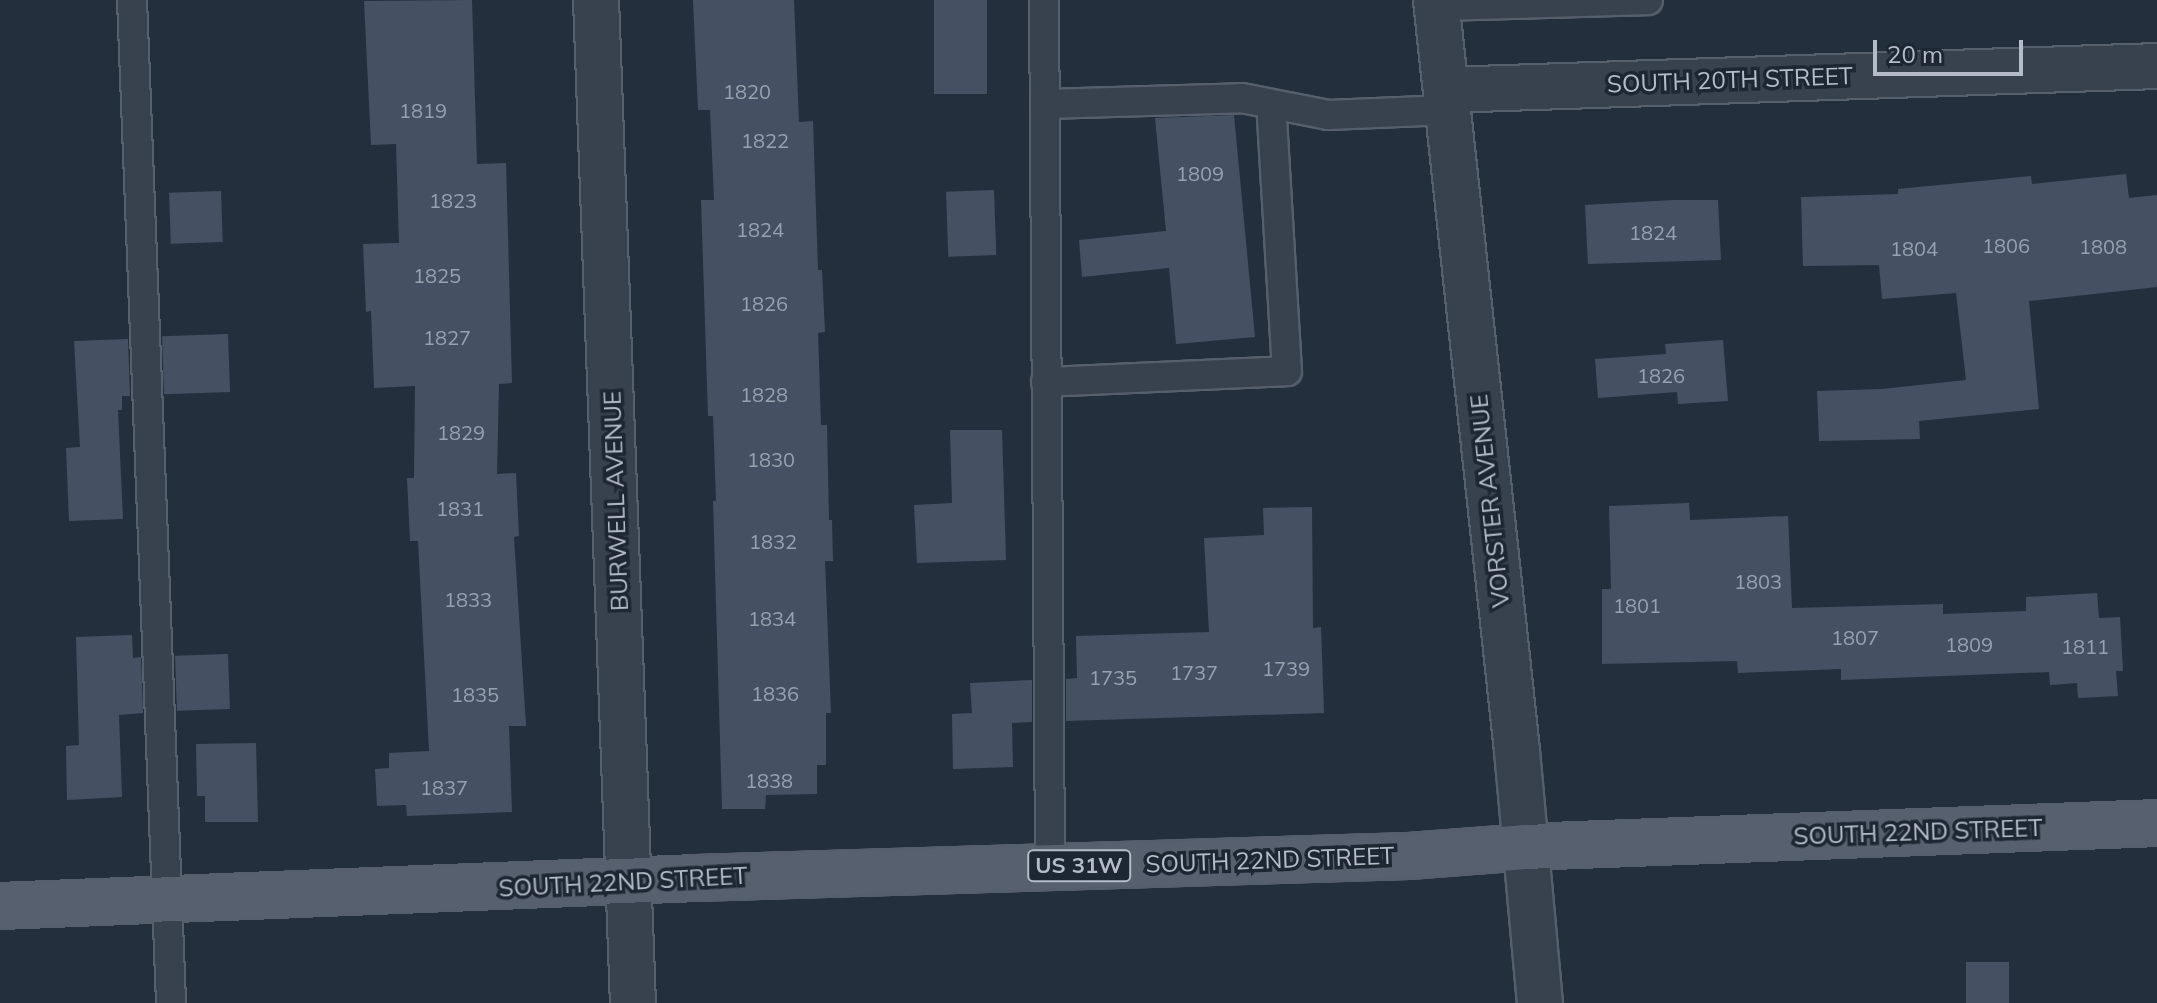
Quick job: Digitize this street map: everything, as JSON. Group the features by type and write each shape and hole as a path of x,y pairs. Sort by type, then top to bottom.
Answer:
{"main road":[{"name":"SOUTH 22ND STREET","path":"0,906 1409,856 1525,847 2157,823"}],"street":[{"name":"BURWELL AVENUE","path":"596,0 631,883 633,1003"},
{"name":"VORSTER AVENUE","path":"1436,3 1540,1003"},
{"name":"SOUTH 20TH STREET","path":"1447,100 2157,66"}],"lane":[{"path":"132,0 171,1003"},
{"path":"1044,0 1050,868"},
{"path":"1436,3 1648,0"},
{"path":"1045,104 1242,98 1328,115 1447,100"},
{"path":"1046,382 1287,371 1271,104"}],"building":[{"path":"472,0 477,164 506,163 512,383 499,384 497,474 516,473 519,536 514,537 526,726 509,726 512,812 407,816 406,805 377,806 375,769 389,768 389,753 429,751 418,541 410,541 407,478 414,478 415,386 374,388 371,311 366,312 363,244 399,243 396,144 371,145 364,1"},
{"path":"693,0 794,0 799,122 813,121 818,270 822,270 825,332 818,333 821,425 827,425 829,520 832,520 833,561 825,561 831,713 826,713 826,765 817,765 817,794 766,795 765,809 722,809 713,501 716,501 713,416 708,416 701,200 714,200 710,110 698,110"},
{"path":"934,0 987,0 987,94 934,94"},
{"path":"1234,115 1255,337 1176,344 1169,268 1082,277 1079,240 1166,231 1155,118"},
{"path":"2126,174 2129,198 2157,195 2157,287 2029,301 2039,409 1919,421 1920,439 1819,441 1817,391 1882,389 1966,380 1956,293 1882,299 1879,265 1803,266 1801,197 1898,194 1898,189 2031,176 2032,184"},
{"path":"994,190 996,255 948,257 946,192"},
{"path":"221,191 223,242 171,244 169,193"},
{"path":"1718,200 1721,260 1588,264 1585,205"},
{"path":"228,334 230,392 164,394 162,336"},
{"path":"128,339 130,396 122,396 122,410 118,410 123,519 69,521 66,448 80,447 74,341"},
{"path":"1723,340 1728,401 1678,404 1677,392 1598,398 1595,359 1666,354 1665,344"},
{"path":"950,430 1002,430 1006,560 917,563 914,505 952,503"},
{"path":"1689,503 1690,520 1788,516 1792,608 1943,604 1943,614 2026,611 2026,597 2097,593 2099,618 2120,617 2123,671 2116,671 2118,696 2078,698 2077,683 2050,685 2049,672 1841,680 1841,669 1738,673 1737,661 1602,664 1602,589 1611,589 1609,506"},
{"path":"1312,507 1313,628 1321,627 1324,713 1066,721 1066,679 1077,678 1076,636 1209,632 1204,538 1264,535 1263,508"},
{"path":"132,635 133,658 141,657 143,713 119,715 122,797 67,800 66,746 79,745 76,637"},
{"path":"228,654 230,709 177,711 175,656"},
{"path":"1032,680 1032,722 1012,723 1013,767 953,769 952,714 972,713 970,683"},
{"path":"256,743 258,822 205,822 205,796 197,796 196,744"},
{"path":"1966,962 2009,962 2009,1003 1966,1003"}]}
